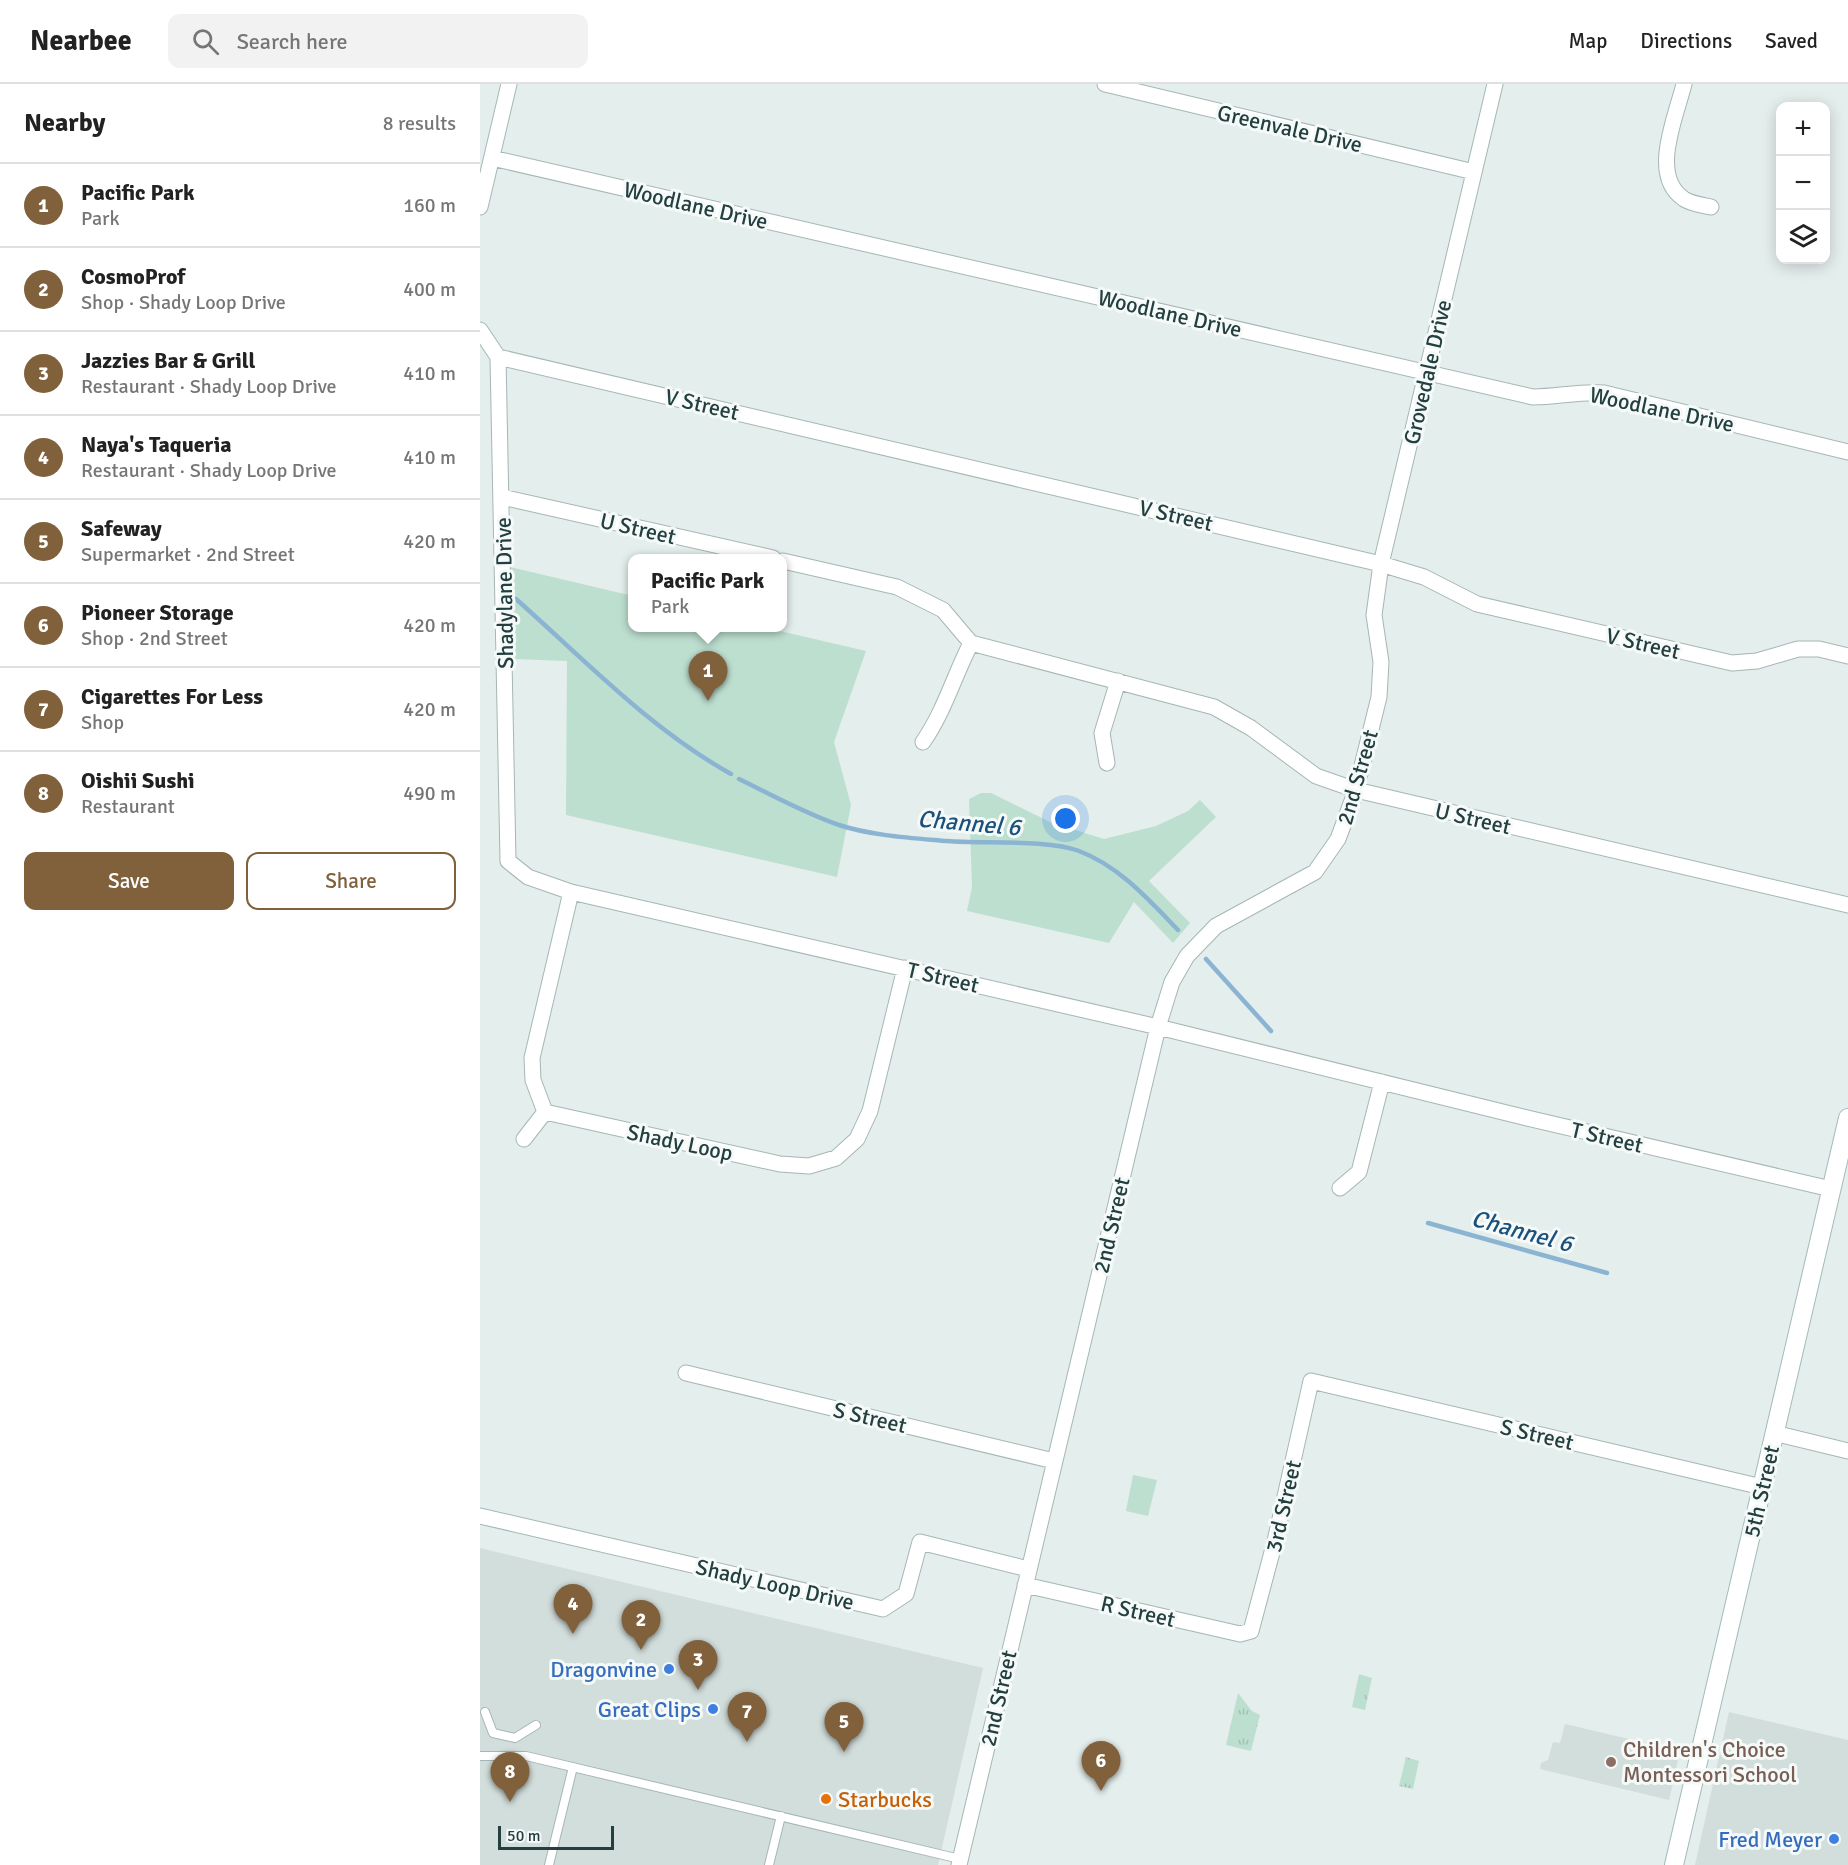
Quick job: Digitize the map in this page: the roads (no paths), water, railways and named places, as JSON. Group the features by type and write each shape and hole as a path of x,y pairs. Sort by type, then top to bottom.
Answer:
{"main road":[{"name":"5th Street","path":"1674,1865 1848,1118"}],"street":[{"path":"480,207 509,84"},
{"name":"Greenvale Drive","path":"1106,84 1474,172"},
{"name":"Grovedale Drive","path":"1381,662 1374,615 1381,564 1495,84"},
{"path":"1684,84 1665,162 1669,184 1684,200 1711,207"},
{"name":"Woodlane Drive","path":"492,158 1533,397 1582,391 1604,393 1848,452"},
{"path":"480,330 498,357"},
{"name":"Shadylane Drive","path":"498,357 508,861"},
{"name":"V Street","path":"498,357 1381,564 1424,577 1477,604 1731,663 1757,661 1798,649 1819,650 1848,656"},
{"name":"U Street","path":"502,497 755,554"},
{"path":"787,562 897,587 943,610 971,643 957,670 938,720 923,742"},
{"name":"U Street","path":"971,643 1214,707 1251,728 1316,776 1356,790 1848,905"},
{"name":"2nd Street","path":"959,1862 1158,1026 1172,982 1186,956 1216,926 1315,872 1338,838 1356,790 1379,697 1381,662"},
{"path":"1107,763 1102,733 1118,681"},
{"name":"T Street","path":"508,861 528,877 571,892 1158,1026 1831,1189"},
{"path":"524,1139 545,1112 533,1080 532,1058 571,892"},
{"name":"Shady Loop","path":"545,1112 780,1164 810,1166 836,1158 857,1139 870,1111 905,968"},
{"path":"1341,1188 1359,1172 1382,1082"},
{"name":"S Street","path":"686,1373 1054,1461"},
{"name":"S Street","path":"1311,1381 1762,1487"},
{"name":"3rd Street","path":"1251,1630 1275,1540 1311,1381"},
{"path":"1774,1433 1848,1451"},
{"name":"Shady Loop Drive","path":"480,1516 883,1609 906,1594 920,1542 1028,1569"},
{"name":"R Street","path":"1025,1585 1239,1634 1251,1630"}],"lane":[{"path":"485,1712 493,1733 515,1738 536,1725"},
{"path":"480,1756 526,1756 781,1816 959,1862"},
{"path":"549,1865 573,1767"},
{"path":"769,1865 781,1816"}],"waterway":[{"name":"Channel 6","path":"516,599 645,715 701,756 731,774"},
{"name":"Channel 6","path":"739,779 813,815 865,832 947,841 1050,845 1079,851 1094,857 1120,875 1178,930"},
{"name":"Channel 6","path":"1206,959 1271,1031"},
{"name":"Channel 6","path":"1428,1223 1607,1273"}],"place":[{"name":"Pacific Park","path":"708,701"},
{"name":"Naya's Taqueria","path":"573,1634"},
{"name":"CosmoProf","path":"641,1650"},
{"name":"Dragonvine","path":"669,1669"},
{"name":"Jazzies Bar & Grill","path":"698,1690"},
{"name":"Great Clips","path":"713,1709"},
{"name":"Cigarettes For Less","path":"747,1742"},
{"name":"Safeway","path":"844,1752"},
{"name":"Children's Choice Montessori School","path":"1611,1762"},
{"name":"Pioneer Storage","path":"1101,1791"},
{"name":"Starbucks","path":"826,1799"},
{"name":"Oishii Sushi","path":"510,1802"},
{"name":"Fred Meyer","path":"1834,1839"}]}
